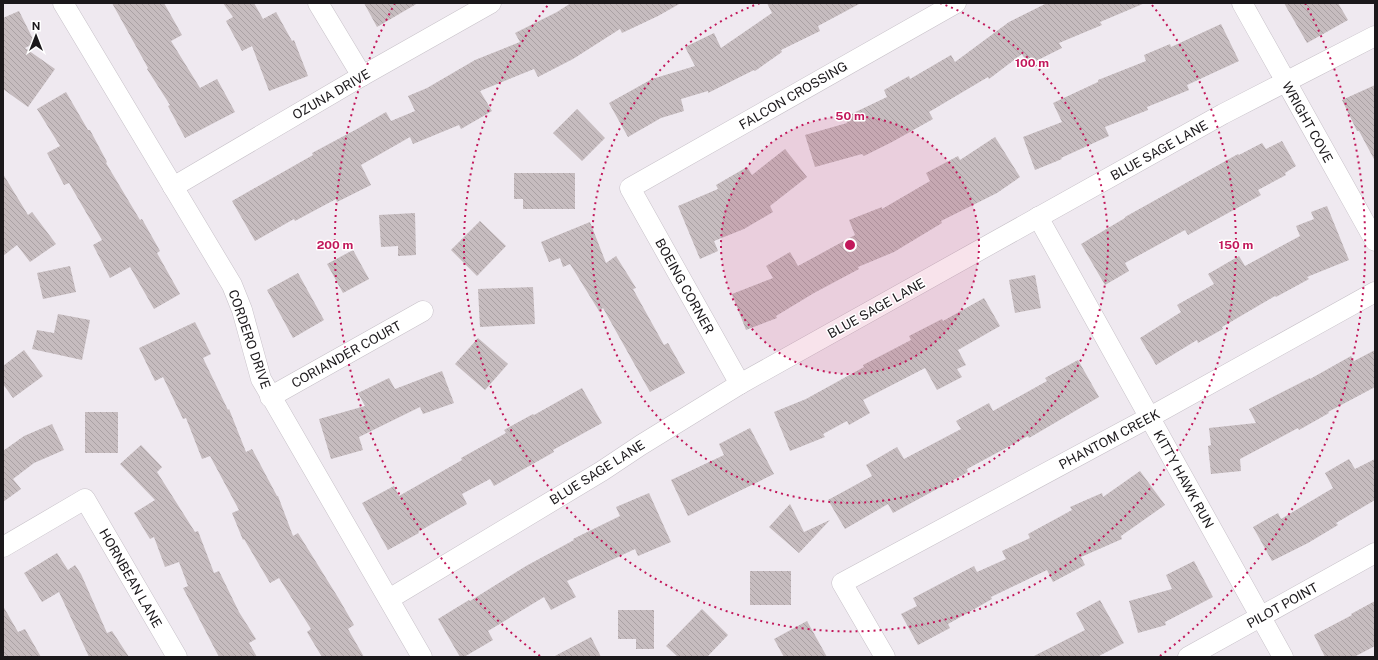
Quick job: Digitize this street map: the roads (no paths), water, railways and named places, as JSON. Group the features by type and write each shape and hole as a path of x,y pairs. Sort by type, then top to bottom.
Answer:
{"street":[{"name":"CORDERO DRIVE","path":"63,3 232,285 242,310 260,379 422,657"},
{"path":"318,3 362,76"},
{"name":"OZUNA DRIVE","path":"173,187 362,76 491,3"},
{"name":"FALCON CROSSING","path":"630,188 956,3"},
{"name":"WRIGHT COVE","path":"1242,3 1375,241"},
{"name":"BLUE SAGE LANE","path":"389,599 602,472 641,445 740,384 1223,114 1375,36"},
{"name":"BOEING CORNER","path":"630,188 740,384"},
{"name":"KITTY HAWK RUN","path":"1038,217 1283,657"},
{"name":"PHANTOM CREEK","path":"885,657 842,583 1150,417 1375,292"},
{"name":"CORIANDER COURT","path":"270,397 423,311"},
{"name":"HORNBEAN LANE","path":"3,547 85,500 177,657"},
{"name":"PILOT POINT","path":"1188,657 1375,552"}]}
